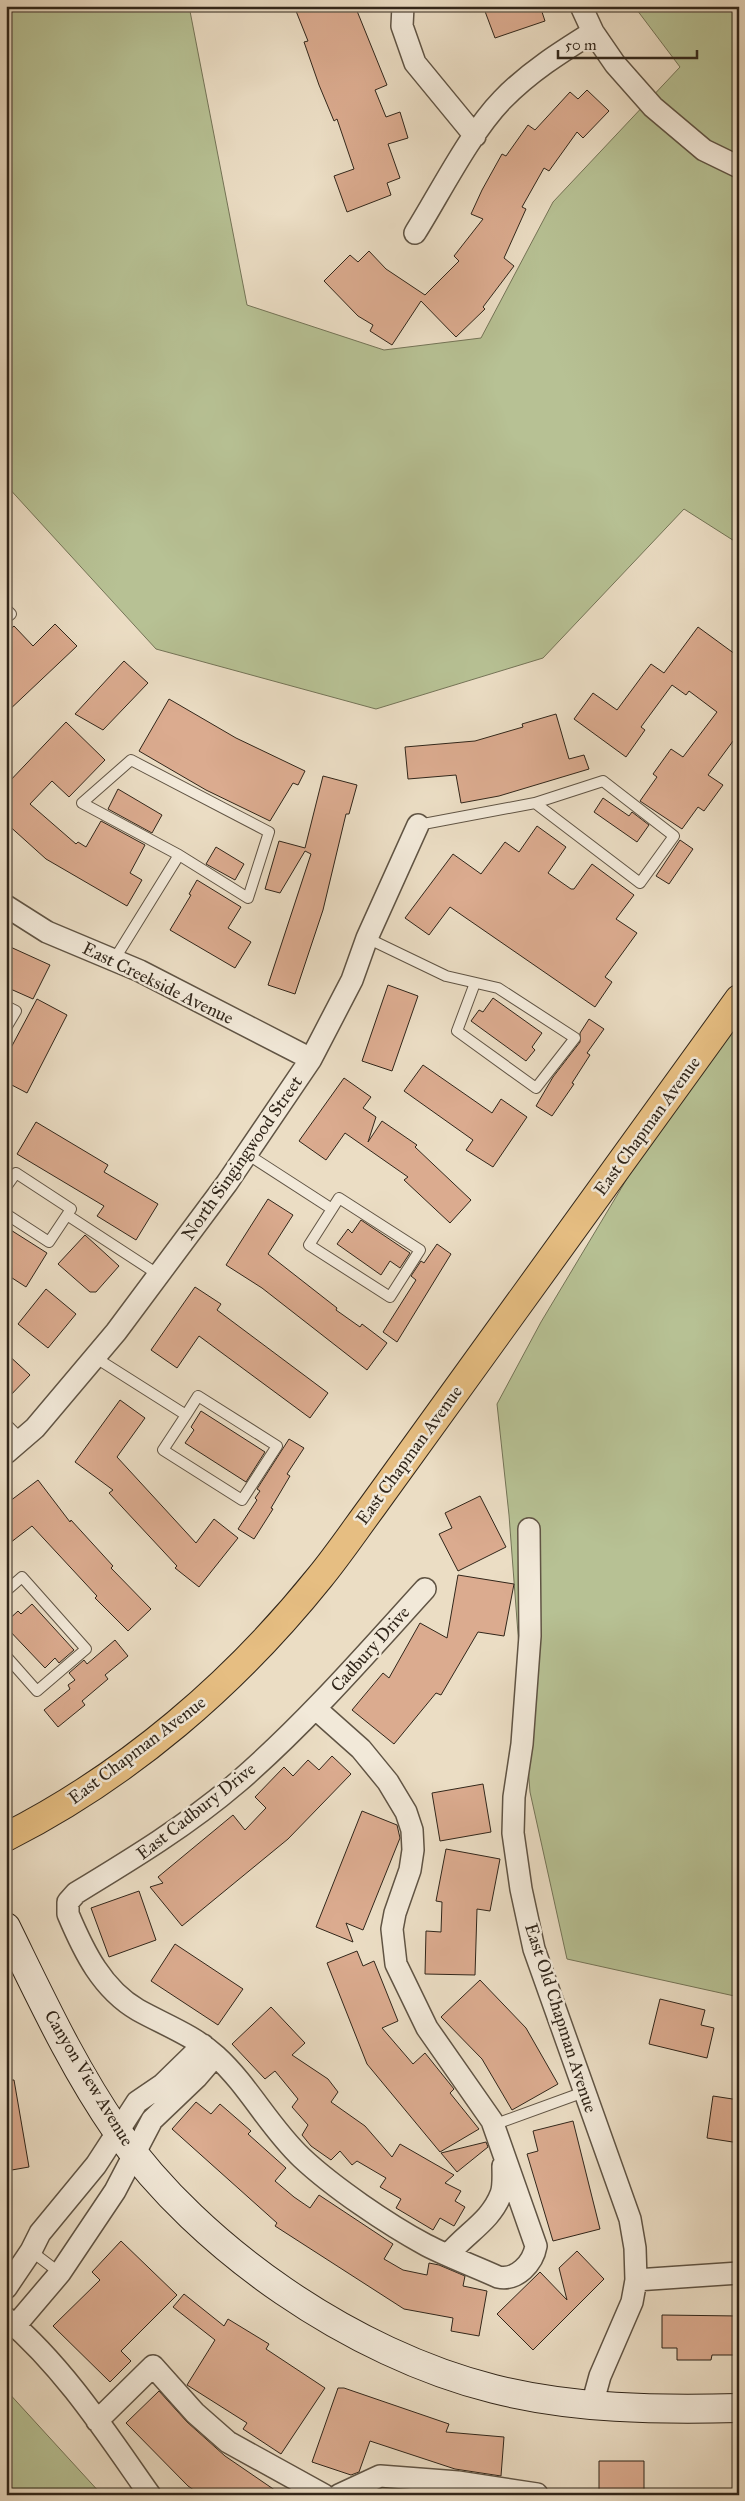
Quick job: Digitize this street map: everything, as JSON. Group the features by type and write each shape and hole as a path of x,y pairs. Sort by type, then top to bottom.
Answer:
{"main road":[{"name":"East Chapman Avenue","path":"6,1837 82,1794 186,1717 221,1685 272,1632 320,1577 372,1507 739,998"}],"street":[{"path":"403,6 402,26 415,63 475,136"},
{"path":"581,6 593,32 614,64 653,107 704,150 739,167"},
{"path":"415,233 475,136 501,100 538,67 593,32"},
{"name":"North Singingwood Street","path":"14,1447 35,1428 96,1358 247,1154 311,1059 352,980 367,938 418,825"},
{"name":"East Creekside Avenue","path":"6,906 47,932 114,960 311,1059"},
{"name":"East Old Chapman Avenue","path":"529,1529 530,1636 522,1744 514,1797 513,1833 521,1889 534,1949 630,2219 635,2248 636,2280 632,2302 600,2376 592,2405"},
{"name":"Cadbury Drive","path":"316,1708 425,1589"},
{"path":"209,2050 243,2085 272,2126 302,2158 332,2183 368,2208 425,2244 508,2279 518,2274 534,2257 536,2246 493,2125 481,2104 427,2028 396,1964 392,1929 395,1912 410,1870 413,1850 412,1830 406,1812 388,1782 362,1749 316,1708"},
{"name":"East Cadbury Drive","path":"209,2050 171,2026 138,2010 114,1992 101,1978 76,1933 68,1914 68,1902 76,1893 147,1851 209,1805 238,1782 316,1708"},
{"name":"Canyon View Avenue","path":"6,1927 54,2024 117,2131 134,2153 206,2230 243,2262 282,2291 380,2348 434,2370 493,2389 560,2402 592,2405 671,2410 739,2408"},
{"path":"6,2288 40,2234 96,2165 137,2102 209,2050"},
{"path":"150,2495 97,2421 58,2372 11,2322 60,2273 115,2190 152,2120 198,2077 209,2050"},
{"path":"448,2255 459,2241 489,2217 502,2192 504,2158"},
{"path":"636,2280 739,2273"},
{"path":"97,2421 153,2366 195,2413 228,2442 324,2495"},
{"path":"339,2495 380,2476 458,2482 537,2494"}],"lane":[{"path":"6,609 11,614 6,618"},
{"path":"131,760 270,832 248,898 179,855 82,802 131,760"},
{"path":"418,825 535,803 602,781 674,836 640,883 535,803"},
{"path":"114,960 179,855"},
{"path":"367,938 446,976 498,988 575,1038 536,1088 457,1031 475,983"},
{"path":"6,1006 16,1012 6,1028"},
{"path":"247,1154 332,1209"},
{"path":"6,1188 16,1174 71,1209 49,1242 6,1214"},
{"path":"339,1198 420,1250 390,1297 309,1245 332,1209 339,1198"},
{"path":"67,1215 159,1275"},
{"path":"96,1358 186,1415"},
{"path":"198,1396 277,1446 242,1500 163,1450 186,1415 198,1396"},
{"path":"6,1424 14,1447"},
{"path":"6,1591 22,1577 86,1649 37,1691 6,1656"},
{"path":"493,2125 584,2092"},
{"path":"31,2251 60,2273"}],"green space":[{"path":"6,6 189,6 247,305 384,350 481,338 553,202 680,67 634,6 739,6 739,544 684,509 543,658 376,709 156,649 6,485"},
{"path":"739,992 739,1997 567,1959 530,1792 509,1515 497,1404 541,1322"},
{"path":"6,2390 102,2495 6,2495"}],"building":[{"path":"294,6 355,6 387,85 375,90 386,117 400,112 408,138 388,144 400,178 387,183 391,195 347,212 334,176 354,169 337,119 334,121 319,85 304,42 308,41"},
{"path":"483,6 540,6 545,21 495,38"},
{"path":"587,90 609,111 583,138 577,132 549,171 544,168 522,207 526,209 504,258 514,266 483,307 485,309 456,337 421,301 392,345 370,331 373,325 358,316 324,281 350,255 358,262 369,251 386,269 425,295 459,261 454,256 483,219 471,214 502,154 506,156 528,125 535,130 570,92 578,99"},
{"path":"55,624 77,646 6,713 6,633 14,626 33,646"},
{"path":"698,627 739,657 739,733 708,775 723,785 704,811 698,807 682,829 640,801 657,777 653,774 671,749 683,757 717,712 689,691 686,695 672,685 641,727 645,730 626,757 574,719 593,693 617,710 651,664 664,673"},
{"path":"124,661 148,683 103,730 75,714"},
{"path":"169,699 236,738 305,771 298,785 293,783 270,821 206,790 139,751"},
{"path":"556,714 569,759 584,755 589,769 499,796 461,803 456,775 408,779 405,747 475,741 523,727 522,724"},
{"path":"66,722 105,760 69,797 52,781 30,804 76,844 78,842 86,847 101,821 145,845 130,873 142,880 127,906 46,859 6,823 6,785"},
{"path":"323,776 357,785 349,814 346,814 323,910 295,994 268,985 311,854 305,851 280,893 265,889 279,841 305,848"},
{"path":"118,789 162,815 152,833 108,809"},
{"path":"603,798 629,816 632,812 649,825 637,842 594,812"},
{"path":"537,826 566,847 548,873 571,889 574,889 592,864 634,895 616,919 637,933 605,977 612,982 595,1007 450,907 429,935 405,918 453,854 481,874 505,842 519,852"},
{"path":"680,840 693,849 669,884 656,876"},
{"path":"216,847 244,864 235,880 206,864"},
{"path":"197,880 241,907 228,928 251,942 235,968 170,930 191,895 189,894"},
{"path":"6,945 50,965 33,999 6,987"},
{"path":"388,985 418,996 392,1071 362,1061"},
{"path":"493,998 542,1033 532,1047 535,1050 526,1061 471,1021 479,1010 483,1012"},
{"path":"37,999 67,1015 27,1093 6,1082 6,1057"},
{"path":"589,1019 604,1029 587,1053 590,1055 572,1083 574,1084 552,1116 536,1106 553,1077 580,1042 580,1033"},
{"path":"423,1065 492,1113 501,1099 527,1117 493,1167 466,1150 473,1140 404,1091"},
{"path":"344,1078 371,1097 363,1108 376,1117 368,1142 382,1121 417,1145 415,1147 471,1200 450,1223 404,1180 408,1177 345,1133 326,1160 299,1141"},
{"path":"36,1122 108,1165 104,1172 158,1204 136,1240 97,1216 104,1206 17,1154"},
{"path":"268,1199 293,1215 268,1254 337,1308 336,1310 360,1327 362,1324 387,1343 367,1370 262,1288 226,1265"},
{"path":"361,1220 410,1253 400,1268 390,1261 381,1275 337,1244 348,1229 352,1233"},
{"path":"6,1227 47,1253 26,1287 6,1274"},
{"path":"85,1235 119,1266 96,1292 90,1292 58,1264"},
{"path":"437,1244 451,1254 397,1342 383,1332 416,1280 411,1276 421,1261 424,1263"},
{"path":"195,1287 221,1304 217,1310 328,1393 310,1418 199,1336 177,1368 151,1350"},
{"path":"46,1289 76,1314 48,1348 18,1324"},
{"path":"6,1353 30,1375 6,1400"},
{"path":"120,1400 145,1418 117,1457 196,1543 214,1519 238,1538 199,1587 175,1568 177,1566 109,1493 113,1490 75,1462"},
{"path":"201,1411 265,1452 246,1482 185,1443 194,1430 191,1427"},
{"path":"289,1439 304,1448 287,1474 290,1476 271,1508 273,1509 254,1539 238,1529 257,1500 255,1498 260,1491 257,1489"},
{"path":"38,1480 70,1522 71,1520 113,1566 111,1568 151,1609 128,1631 95,1598 97,1596 32,1526 6,1546 6,1504"},
{"path":"480,1496 506,1547 458,1571 439,1534 452,1528 445,1513"},
{"path":"458,1575 514,1584 504,1636 478,1632 441,1695 436,1693 394,1744 352,1710 383,1673 389,1678 420,1623 447,1638"},
{"path":"32,1604 74,1650 59,1663 55,1658 45,1668 6,1627 6,1622 18,1611 21,1614"},
{"path":"115,1640 128,1656 105,1675 108,1679 82,1701 85,1705 58,1727 44,1710 70,1689 68,1685 75,1680 69,1673 84,1660 87,1664"},
{"path":"332,1756 351,1774 288,1839 182,1926 150,1887 163,1883 158,1877 233,1815 245,1830 266,1808 255,1797 284,1767 293,1776 308,1760 319,1770"},
{"path":"483,1784 491,1832 440,1841 432,1793"},
{"path":"362,1811 397,1825 400,1838 363,1930 346,1923 353,1942 316,1927"},
{"path":"446,1849 500,1859 490,1911 477,1909 475,1975 425,1974 426,1931 441,1932 442,1902 436,1901"},
{"path":"139,1891 156,1940 109,1957 91,1908"},
{"path":"175,1944 243,1989 218,2025 151,1981"},
{"path":"357,1951 363,1966 374,1961 398,2021 382,2028 413,2064 425,2053 454,2089 450,2093 479,2129 440,2152 367,2064 327,1963"},
{"path":"480,1980 526,2028 558,2084 512,2110 482,2059 441,2017"},
{"path":"660,1999 705,2010 701,2025 714,2028 707,2058 649,2044"},
{"path":"271,2007 305,2043 292,2055 328,2079 338,2092 331,2102 365,2126 392,2157 400,2144 454,2175 445,2183 461,2191 455,2201 465,2207 454,2226 440,2218 433,2230 396,2208 401,2199 380,2187 386,2178 357,2161 352,2165 340,2151 331,2160 311,2146 302,2135 308,2125 292,2107 298,2099 275,2071 265,2079 232,2044"},
{"path":"6,2080 14,2080 29,2167 6,2171"},
{"path":"713,2096 739,2100 739,2143 707,2138"},
{"path":"196,2102 211,2114 220,2104 251,2131 248,2134 286,2168 275,2181 294,2197 310,2208 319,2195 393,2244 384,2259 403,2270 427,2275 429,2263 439,2265 465,2276 463,2286 487,2291 479,2336 451,2331 453,2318 404,2309 275,2226 277,2223 172,2129"},
{"path":"573,2121 600,2229 553,2241 527,2154 538,2151 533,2131"},
{"path":"486,2142 488,2147 457,2172 441,2153"},
{"path":"121,2241 177,2295 121,2351 131,2361 110,2382 53,2326 100,2280 92,2272"},
{"path":"577,2251 604,2279 533,2350 497,2314 540,2272 567,2300 559,2268"},
{"path":"184,2294 224,2326 228,2319 269,2344 266,2349 325,2388 281,2454 243,2429 247,2423 187,2385 215,2340 173,2307"},
{"path":"662,2315 739,2316 739,2355 712,2355 711,2360 677,2360 677,2348 662,2348"},
{"path":"338,2388 344,2388 449,2424 446,2432 504,2437 501,2476 455,2469 370,2441 359,2472 351,2475 312,2462"},
{"path":"159,2391 187,2422 225,2456 282,2495 201,2495 188,2486 126,2423"},
{"path":"599,2461 644,2461 644,2495 599,2495"}]}
